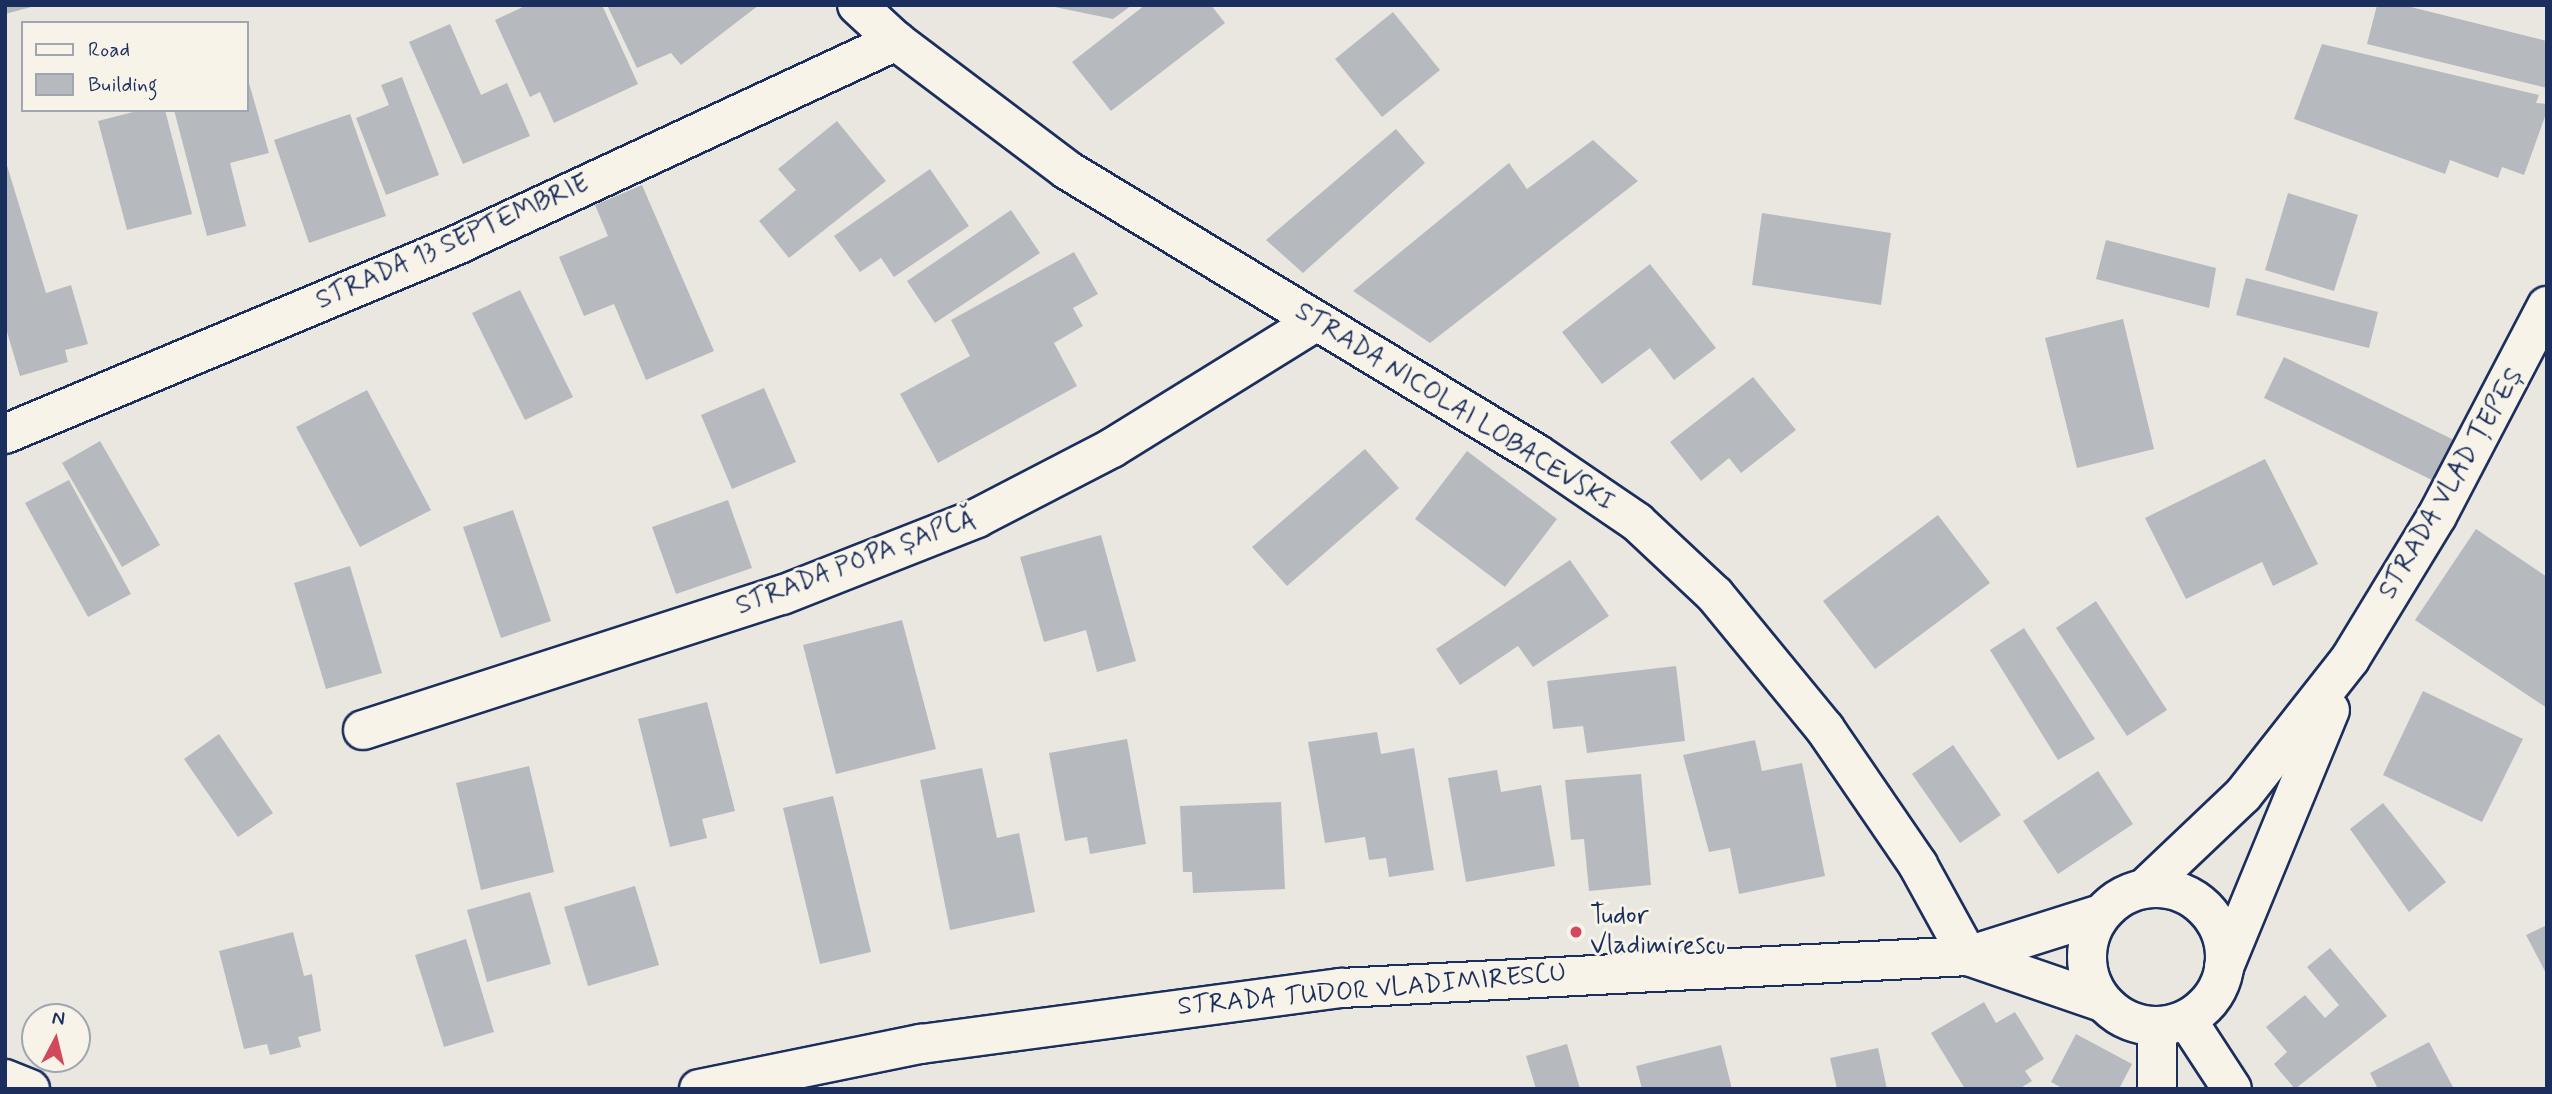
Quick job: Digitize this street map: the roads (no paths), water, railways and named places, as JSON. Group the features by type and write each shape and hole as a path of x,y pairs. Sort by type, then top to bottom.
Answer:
{"street":[{"name":"STRADA NICOLAI LOBACEVSKI","path":"857,5 896,41 1068,170 1537,454 1637,522 1715,594 1825,729 1918,865 1968,956"},
{"name":"STRADA 13 SEPTEMBRIE","path":"5,435 461,243 896,41"},
{"name":"STRADA VLAD ȚEPEȘ","path":"2145,888 2243,796 2350,659 2437,516 2547,306"},
{"name":"STRADA POPA ȘAPCĂ","path":"363,730 782,594 977,518 1112,448 1315,322"},
{"name":"STRADA VLAD ȚEPEȘ","path":"2224,967 2350,659"},
{"path":"2145,888 2187,895 2204,908 2221,935 2224,967 2216,991 2172,1023 2136,1024 2102,1002 2090,982 2086,958 2101,914 2120,897 2145,888"},
{"name":"STRADA TUDOR VLADIMIRESCU","path":"699,1089 921,1044 1341,988 1968,956 2101,914"},
{"name":"STRADA TUDOR VLADIMIRESCU","path":"1968,956 2102,1002"},
{"path":"2157,1089 2172,1023"},
{"path":"2172,1023 2232,1089"},
{"path":"5,1079 30,1089"}],"place":[{"name":"Tudor Vladimirescu","path":"1576,932"}]}
